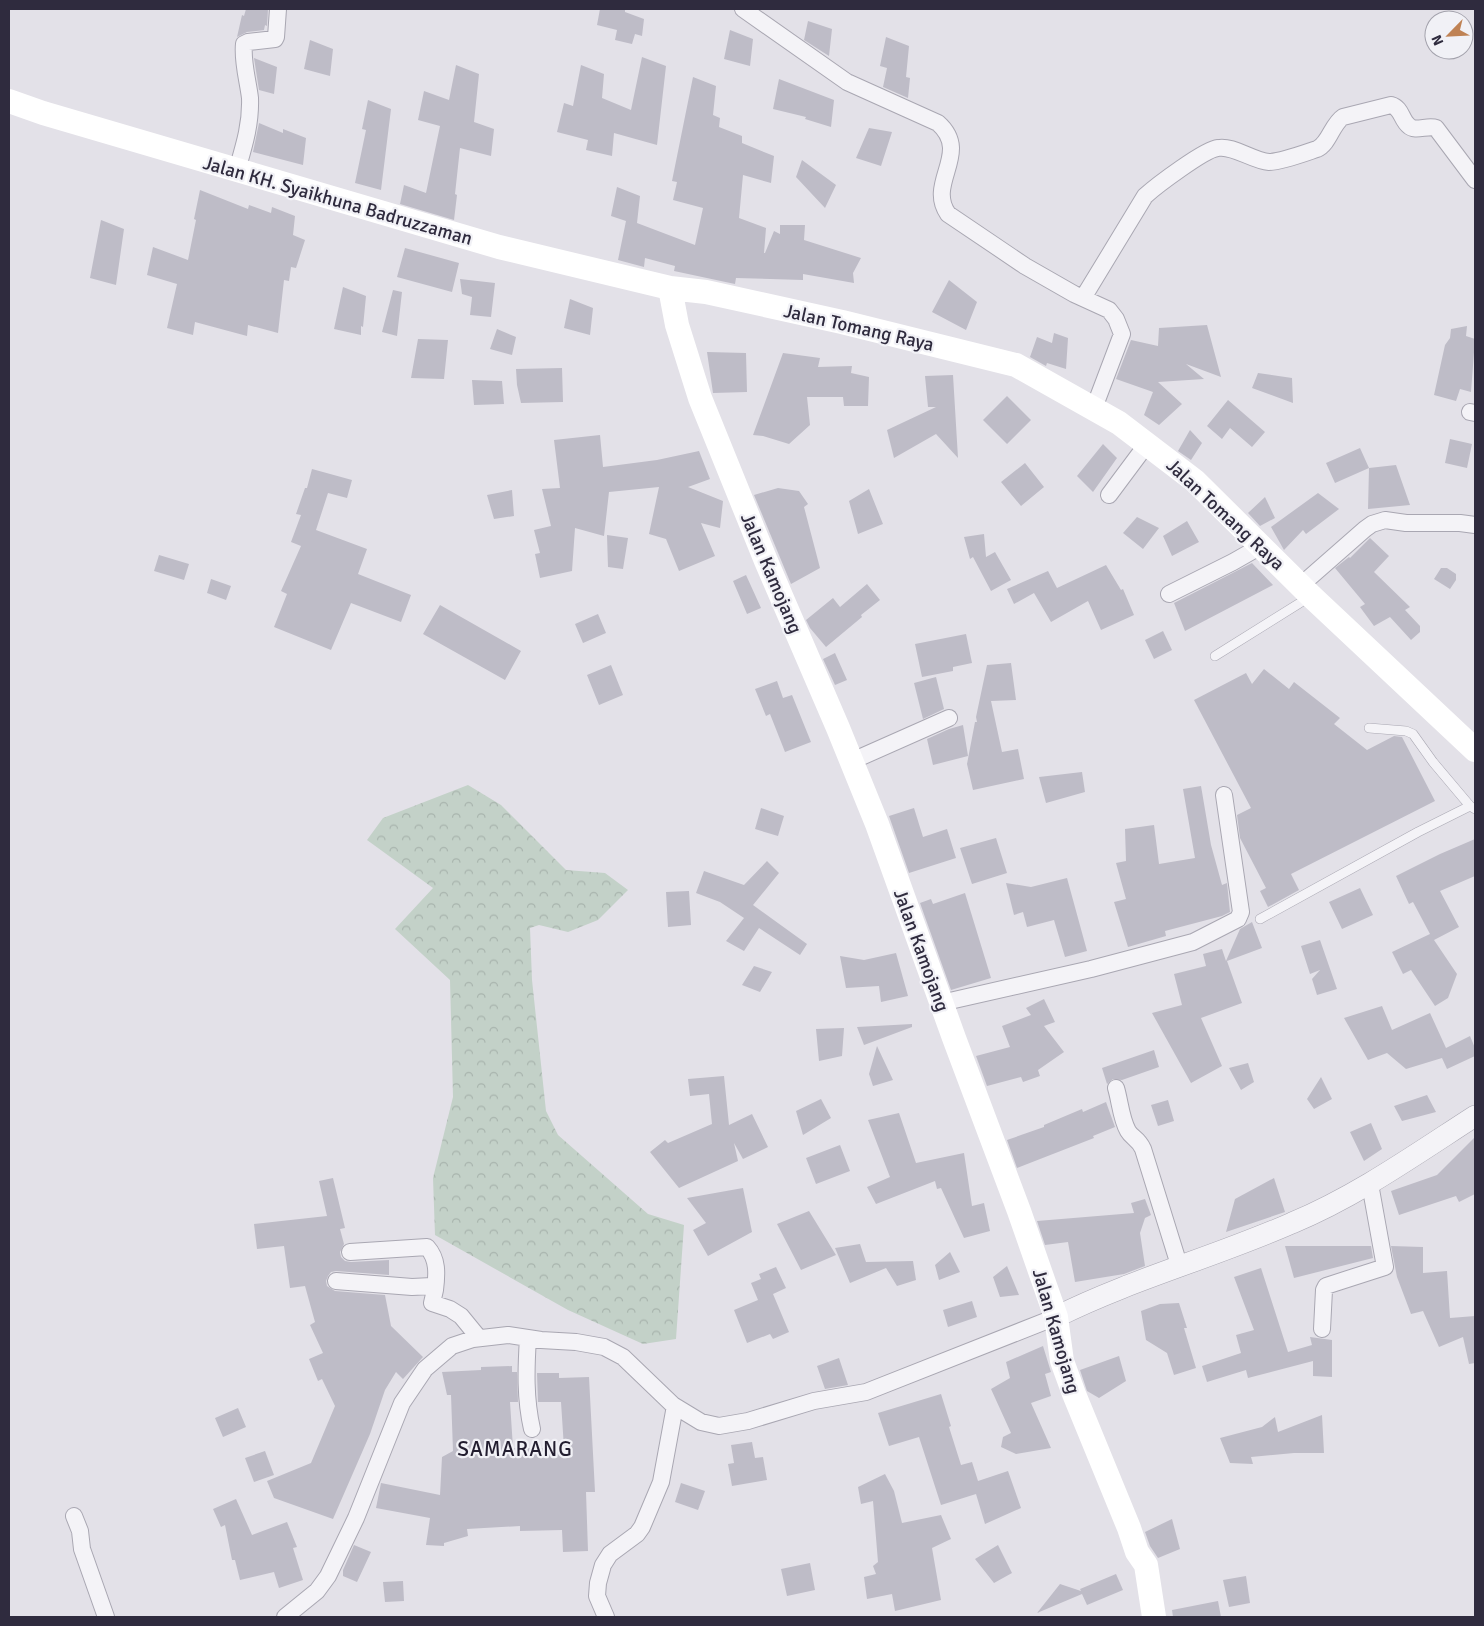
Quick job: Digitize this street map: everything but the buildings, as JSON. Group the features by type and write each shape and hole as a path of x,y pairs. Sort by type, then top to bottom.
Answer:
{"main road":[{"name":"Jalan KH. Syaikhuna Badruzzaman","path":"9,101 43,113 499,247 670,288"},
{"name":"Jalan Tomang Raya","path":"670,288 706,292 993,358 1025,370 1094,408 1119,423 1195,481 1306,591 1475,750"},
{"name":"Jalan Kamojang","path":"670,288 677,325 700,398 766,561 877,824 1056,1317 1062,1361 1137,1552 1146,1565 1154,1617"}],"street":[{"path":"237,170 247,137 250,118 250,98 244,44 274,39 276,36 278,9"},
{"path":"743,9 847,82 938,123 948,133 952,147 941,196 943,206 948,214 1024,266 1109,310 1116,319 1122,334 1094,408"},
{"path":"1084,298 1145,196 1205,153 1218,147 1263,161 1276,161 1321,146 1337,122 1343,117 1391,105 1400,111 1409,127 1432,126 1436,128 1475,180"},
{"path":"1109,495 1147,444"},
{"path":"1306,591 1365,529 1376,522 1385,520 1406,523 1460,523 1475,525"},
{"path":"1169,594 1234,562 1261,546"},
{"path":"852,761 950,718"},
{"path":"942,1003 1091,969 1193,942 1238,918 1241,912 1224,795"},
{"path":"1116,1088 1126,1126 1130,1134 1139,1140 1143,1149 1180,1268"},
{"path":"285,1617 317,1590 328,1576 356,1518 402,1403 425,1369 452,1346 479,1338 508,1335 590,1343 611,1349 623,1357 675,1406 709,1425 720,1426 748,1422 814,1402 866,1392 1294,1223 1370,1184 1475,1116"},
{"path":"1322,1329 1324,1290 1326,1286 1385,1267 1370,1184"},
{"path":"350,1252 427,1247 434,1255 436,1274 432,1303 450,1309 460,1316 479,1338"},
{"path":"336,1281 419,1287 432,1286 434,1290"},
{"path":"528,1338 526,1371 527,1407 532,1429"},
{"path":"606,1617 597,1596 603,1564 610,1554 637,1534 642,1528 661,1482 675,1406"},
{"path":"74,1516 80,1531 82,1549 106,1617"}],"lane":[{"path":"1215,656 1306,591"},
{"path":"1260,919 1418,832 1473,808 1433,762 1413,734 1406,731 1369,728"}],"green space":[{"path":"468,785 501,805 566,870 605,873 628,890 598,920 568,932 539,925 530,928 532,980 546,1111 558,1135 648,1214 684,1225 676,1339 643,1344 568,1310 435,1235 433,1178 453,1097 450,980 395,929 433,888 367,840 383,818"}],"district":[{"name":"SAMARANG","path":"515,1449"}]}
